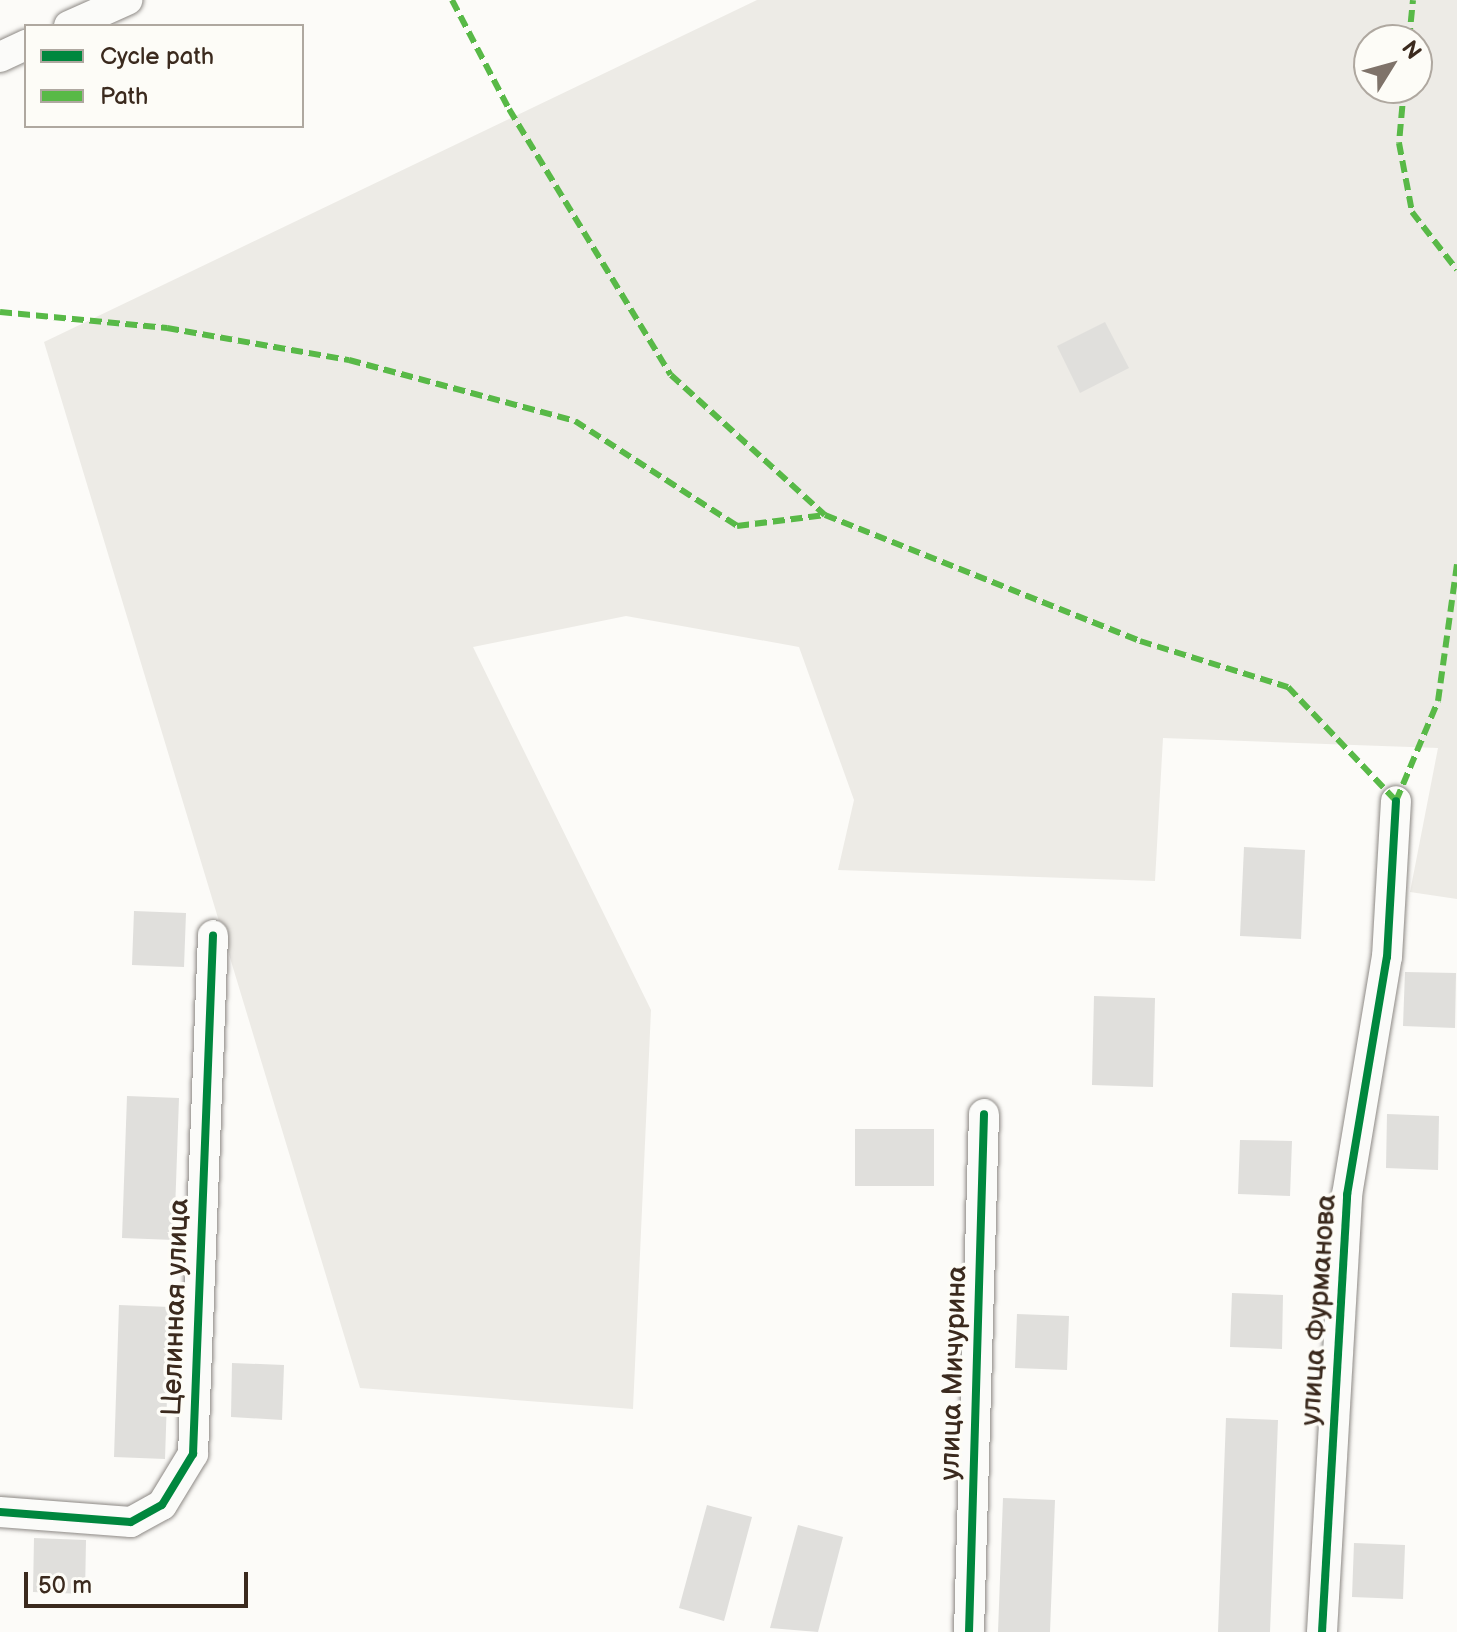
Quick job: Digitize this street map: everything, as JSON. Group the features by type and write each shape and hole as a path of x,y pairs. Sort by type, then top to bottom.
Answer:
{"street":[{"path":"73,24 127,0"},
{"path":"0,57 24,46"},
{"name":"улица Фурманова","path":"1322,1632 1347,1195 1387,957 1396,801"},
{"name":"Целинная улица","path":"0,1512 131,1522 162,1505 193,1454 213,935"},
{"name":"улица Мичурина","path":"969,1632 984,1114"}],"shaded area":[{"path":"757,0 1457,0 1457,899 1410,892 1438,748 1163,738 1155,881 838,870 854,800 799,647 626,616 473,647 651,1010 633,1409 360,1388 44,342"}],"building":[{"path":"1105,322 1129,368 1080,393 1057,346"},
{"path":"1244,847 1305,850 1301,939 1240,936"},
{"path":"134,911 186,913 184,967 132,965"},
{"path":"1405,972 1456,973 1455,1028 1403,1026"},
{"path":"1094,996 1155,998 1153,1087 1092,1085"},
{"path":"127,1096 179,1098 174,1240 122,1238"},
{"path":"1387,1114 1439,1116 1438,1170 1386,1168"},
{"path":"855,1129 934,1129 934,1186 855,1186"},
{"path":"1240,1140 1292,1141 1290,1196 1238,1194"},
{"path":"1232,1293 1283,1295 1282,1349 1230,1347"},
{"path":"119,1305 170,1307 165,1459 114,1457"},
{"path":"1017,1314 1069,1316 1067,1370 1015,1368"},
{"path":"232,1363 284,1365 282,1420 231,1417"},
{"path":"1226,1418 1278,1420 1270,1632 1218,1632"},
{"path":"1003,1498 1055,1500 1050,1632 998,1632"},
{"path":"707,1505 752,1517 724,1621 679,1608"},
{"path":"798,1525 843,1537 818,1632 770,1628"},
{"path":"34,1538 86,1540 85,1594 33,1592"},
{"path":"1354,1543 1405,1545 1403,1599 1352,1597"}],"marked path":[{"path":"452,0 509,109 671,375 825,515 1140,641 1288,687 1396,801 1438,701 1457,564"},
{"path":"1411,24 1413,0"},
{"path":"1403,104 1399,143 1412,212 1457,270"},
{"path":"0,312 167,328 349,360 575,421 737,526 825,515"}],"cycle path":[{"path":"1322,1632 1347,1195 1387,957 1396,801"},
{"path":"0,1512 131,1522 162,1505 193,1454 213,935"},
{"path":"969,1632 984,1114"}]}
